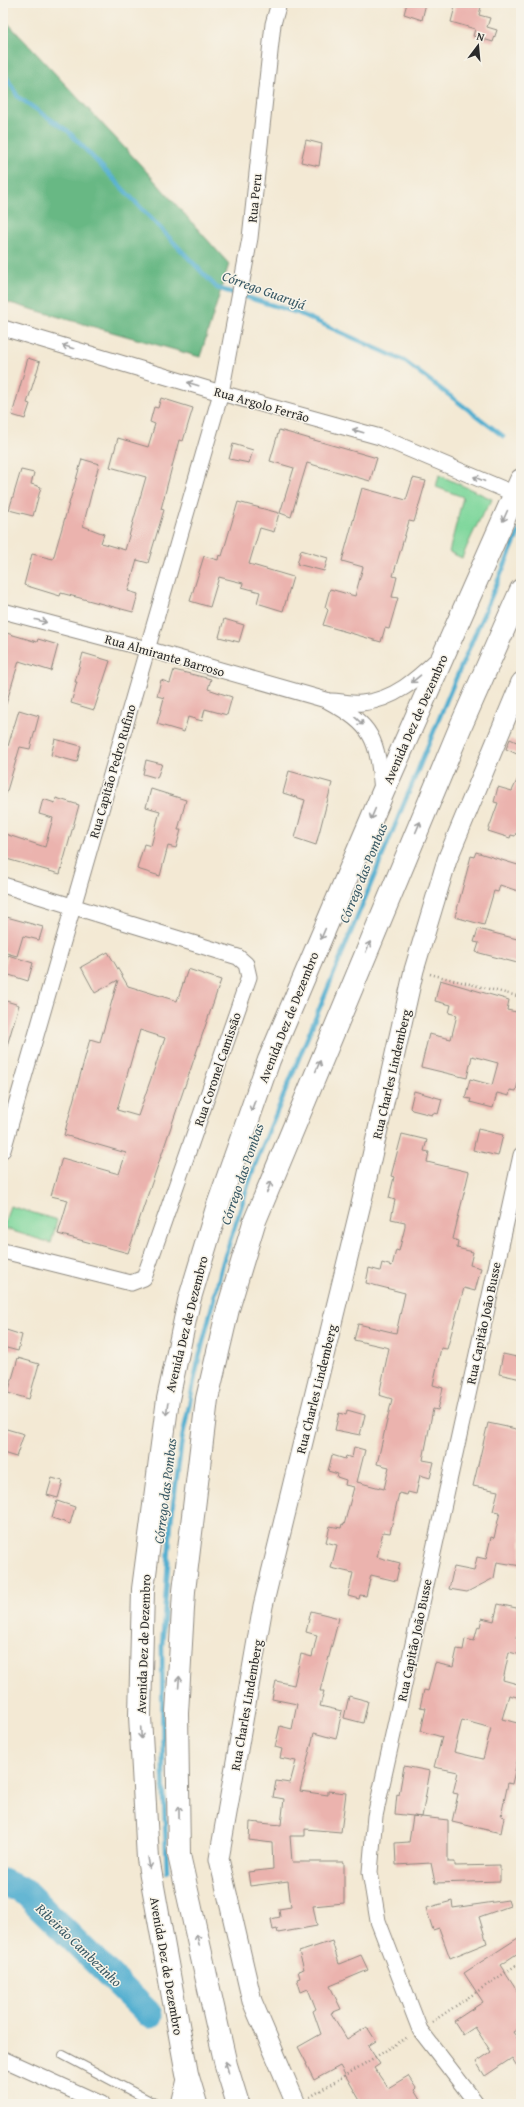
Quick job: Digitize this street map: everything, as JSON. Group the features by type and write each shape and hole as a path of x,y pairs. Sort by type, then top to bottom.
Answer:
{"highway":[{"name":"Avenida Dez de Dezembro","path":"196,2104 187,2074 148,1859 140,1716 143,1589 168,1399 189,1301 216,1208 269,1060 383,792 518,487"},
{"path":"238,2104 226,2065 179,1855 177,1705 184,1591 207,1399 228,1308 254,1223 460,728 521,590"}],"street":[{"name":"Rua Peru","path":"221,393 250,238 273,24 279,3"},
{"name":"Rua Argolo Ferrão","path":"3,328 221,393 380,437 518,487"},
{"name":"Rua Capitão Pedro Rufino","path":"3,1150 221,393"},
{"name":"Rua Almirante Barroso","path":"3,611 148,649 326,700 362,703 390,696 415,681 444,653"},
{"name":"Rua Charles Lindemberg","path":"296,2104 252,2001 219,1859 263,1606 360,1208 414,970 447,860 514,707 521,682"},
{"name":"Rua Almirante Barroso","path":"326,700 362,722 371,737 379,758 383,792"},
{"name":"Rua Coronel Camissão","path":"3,885 74,905 238,957 246,964 249,977 144,1278 131,1283 3,1252"},
{"name":"Rua Capitão João Busse","path":"477,2104 420,2030 378,1922 370,1872 375,1816 521,1155"},
{"path":"3,2059 102,2104"},
{"path":"179,2104 187,2074"}],"lane":[{"path":"63,2055 156,2104"}],"path":[{"path":"414,970 521,997"}],"green space":[{"path":"3,18 138,162 229,264 200,357 3,301"},
{"path":"439,475 492,499 482,515 462,558 449,552 463,497 436,487"},
{"path":"10,1206 57,1220 51,1243 3,1228"}],"building":[{"path":"407,3 426,3 422,20 404,14"},
{"path":"456,3 482,3 479,15 490,18 487,27 497,30 493,42 473,36 475,29 451,22"},
{"path":"306,140 322,144 319,166 301,162"},
{"path":"28,358 40,362 27,403 30,404 25,419 12,415"},
{"path":"161,398 193,408 183,441 179,440 161,509 164,510 148,563 137,560 128,591 138,594 133,612 61,593 60,596 24,585 32,554 53,559 82,459 99,464 83,526 104,534 101,543 125,550 146,477 110,467 118,438 148,447 155,424 150,422 154,407 158,408"},
{"path":"279,430 377,458 370,481 307,463 291,517 280,513 294,468 270,461"},
{"path":"233,444 253,450 249,463 229,459"},
{"path":"21,470 34,473 31,484 41,487 33,516 9,510"},
{"path":"413,478 426,481 414,522 409,521 393,576 397,577 392,597 398,598 389,629 385,628 381,642 323,625 328,610 325,607 330,589 355,596 363,567 342,561 362,488 406,500"},
{"path":"238,502 279,513 274,532 260,528 249,564 293,577 283,611 257,603 260,592 242,587 243,583 219,577 210,607 190,601 204,556 218,560 219,555 222,556"},
{"path":"301,550 328,558 324,571 297,564"},
{"path":"224,619 244,625 239,642 219,637"},
{"path":"3,632 37,642 38,639 58,645 51,671 19,661 6,704 3,703"},
{"path":"83,653 110,661 94,710 71,703"},
{"path":"174,670 211,679 208,689 232,697 227,715 205,709 202,721 188,717 184,732 157,724 164,698 157,696 161,680 170,683"},
{"path":"19,710 39,716 30,749 20,747 6,794 3,793 3,744 8,746"},
{"path":"55,739 81,746 77,762 51,755"},
{"path":"510,739 521,744 521,756 506,749"},
{"path":"146,760 162,764 157,778 143,774"},
{"path":"289,771 332,783 316,845 295,838 305,800 283,793"},
{"path":"521,772 521,799 516,815 521,817 521,835 516,833 515,836 511,835 510,838 488,831 498,803 494,802 498,787 512,791"},
{"path":"151,789 186,800 178,830 181,830 176,848 168,846 160,876 137,869 144,844 151,846 160,811 146,807"},
{"path":"56,798 79,805 60,874 3,858 5,834 45,847 53,818 39,814 43,799 55,803"},
{"path":"476,852 521,866 521,892 500,885 498,892 494,891 484,925 455,917 471,856 474,857"},
{"path":"3,916 43,927 39,940 23,936 17,956 3,952"},
{"path":"478,929 521,940 521,964 476,952 479,943 474,942"},
{"path":"108,952 128,986 177,1001 188,969 221,980 128,1253 58,1234 68,1200 51,1196 62,1158 119,1174 126,1153 64,1135 90,1039 100,1042 118,980 95,993 81,967","holes":["140,1030 165,1038 138,1116 117,1110"]},
{"path":"8,955 33,963 28,981 3,973"},
{"path":"440,980 509,1000 507,1010 521,1013 521,1069 516,1091 510,1090 509,1096 497,1093 493,1108 470,1102 471,1099 465,1098 470,1079 492,1085 498,1063 472,1056 467,1078 421,1067 429,1034 451,1039 457,1015 449,1013 451,1005 435,1001"},
{"path":"3,1000 19,1005 6,1049 3,1049"},
{"path":"414,1091 442,1099 438,1114 433,1113 432,1115 412,1110 410,1108"},
{"path":"478,1129 503,1135 498,1156 473,1150"},
{"path":"402,1134 427,1140 424,1151 429,1152 427,1162 469,1172 453,1239 458,1241 457,1248 473,1252 470,1265 481,1268 475,1291 464,1288 447,1349 441,1348 433,1385 443,1388 438,1410 433,1409 423,1460 434,1462 430,1478 420,1475 416,1494 408,1492 407,1495 399,1493 390,1533 383,1532 377,1557 400,1563 396,1581 371,1575 366,1596 360,1595 359,1599 348,1596 353,1573 331,1568 337,1545 326,1542 330,1526 341,1528 342,1524 344,1525 354,1487 345,1485 346,1480 337,1477 338,1474 328,1471 332,1455 345,1459 346,1456 352,1458 354,1447 365,1450 357,1482 384,1489 389,1467 377,1464 392,1399 379,1395 389,1348 354,1340 358,1324 396,1333 405,1293 366,1283 369,1268 380,1271 382,1263 392,1266 396,1250 399,1251 405,1227 405,1222 391,1219 395,1200 389,1198 394,1177 391,1176"},
{"path":"3,1329 22,1335 18,1351 3,1347"},
{"path":"503,1354 521,1358 521,1379 499,1374"},
{"path":"18,1358 39,1364 29,1399 8,1393"},
{"path":"347,1410 365,1415 360,1435 335,1430 339,1413 346,1415"},
{"path":"488,1423 521,1430 521,1566 497,1562 494,1578 467,1592 449,1589 454,1567 474,1571 477,1557 486,1559 491,1537 494,1538 500,1512 493,1511 498,1491 473,1486"},
{"path":"3,1428 24,1434 16,1457 3,1453"},
{"path":"52,1478 63,1481 58,1498 47,1495"},
{"path":"57,1501 75,1507 70,1524 52,1518"},
{"path":"498,1604 521,1609 517,1638 521,1639 521,1655 509,1652 503,1680 521,1685 521,1698 509,1695 502,1719 521,1724 521,1745 512,1784 508,1783 501,1816 504,1817 501,1833 452,1822 458,1794 453,1793 458,1772 434,1767 442,1737 421,1731 426,1708 420,1707 424,1690 428,1691 435,1663 453,1667 457,1649 463,1650 465,1639 474,1641 482,1618 494,1621","holes":["462,1720 491,1728 483,1759 454,1752"]},
{"path":"311,1611 339,1618 320,1691 324,1691 320,1706 342,1711 336,1739 314,1733 300,1791 328,1795 328,1791 346,1793 341,1832 305,1829 305,1836 290,1836 292,1862 344,1862 344,1903 313,1906 317,1926 278,1933 277,1929 273,1930 271,1919 280,1917 279,1909 291,1907 288,1881 250,1886 248,1872 273,1869 272,1843 249,1840 250,1822 281,1825 284,1799 273,1797 276,1781 290,1783 296,1761 280,1758 282,1749 275,1747 280,1726 292,1729 297,1704 272,1699 276,1681 294,1685 301,1654 312,1657 317,1635 306,1632"},
{"path":"349,1696 368,1701 363,1723 344,1718"},
{"path":"404,1766 430,1771 422,1817 395,1814 397,1794 399,1795"},
{"path":"413,1816 448,1820 448,1862 455,1862 455,1866 500,1865 500,1881 435,1883 431,1863 396,1865 395,1843 409,1842"},
{"path":"508,1900 510,1906 479,1917 487,1943 450,1958 439,1928 433,1930 426,1908 452,1901 453,1908"},
{"path":"521,1936 521,1951 500,1965 521,1997 521,2027 513,2032 521,2044 521,2073 512,2058 485,2076 476,2062 491,2052 475,2027 463,2035 454,2021 483,2002 464,1973"},
{"path":"332,1941 339,1964 361,1955 368,1970 330,1986 341,2009 331,2013 347,2039 367,2027 376,2041 368,2046 380,2064 374,2068 388,2088 408,2076 416,2088 414,2090 420,2100 413,2104 362,2104 340,2066 314,2080 306,2064 298,2047 321,2034 313,2011 316,2009 308,1989 301,1992 297,1979 300,1978 298,1971 304,1969 299,1952"}],"waterway":[{"name":"Córrego Guarujá","path":"3,71 18,97 68,131 217,288 298,313 404,361 503,436"},
{"name":"Córrego das Pombas","path":"167,1872 163,1772 162,1647 171,1521 182,1439 198,1362 223,1262 254,1167 448,697 521,527"},
{"name":"Ribeirão Cambezinho","path":"3,1882 26,1893 150,2015"}]}
